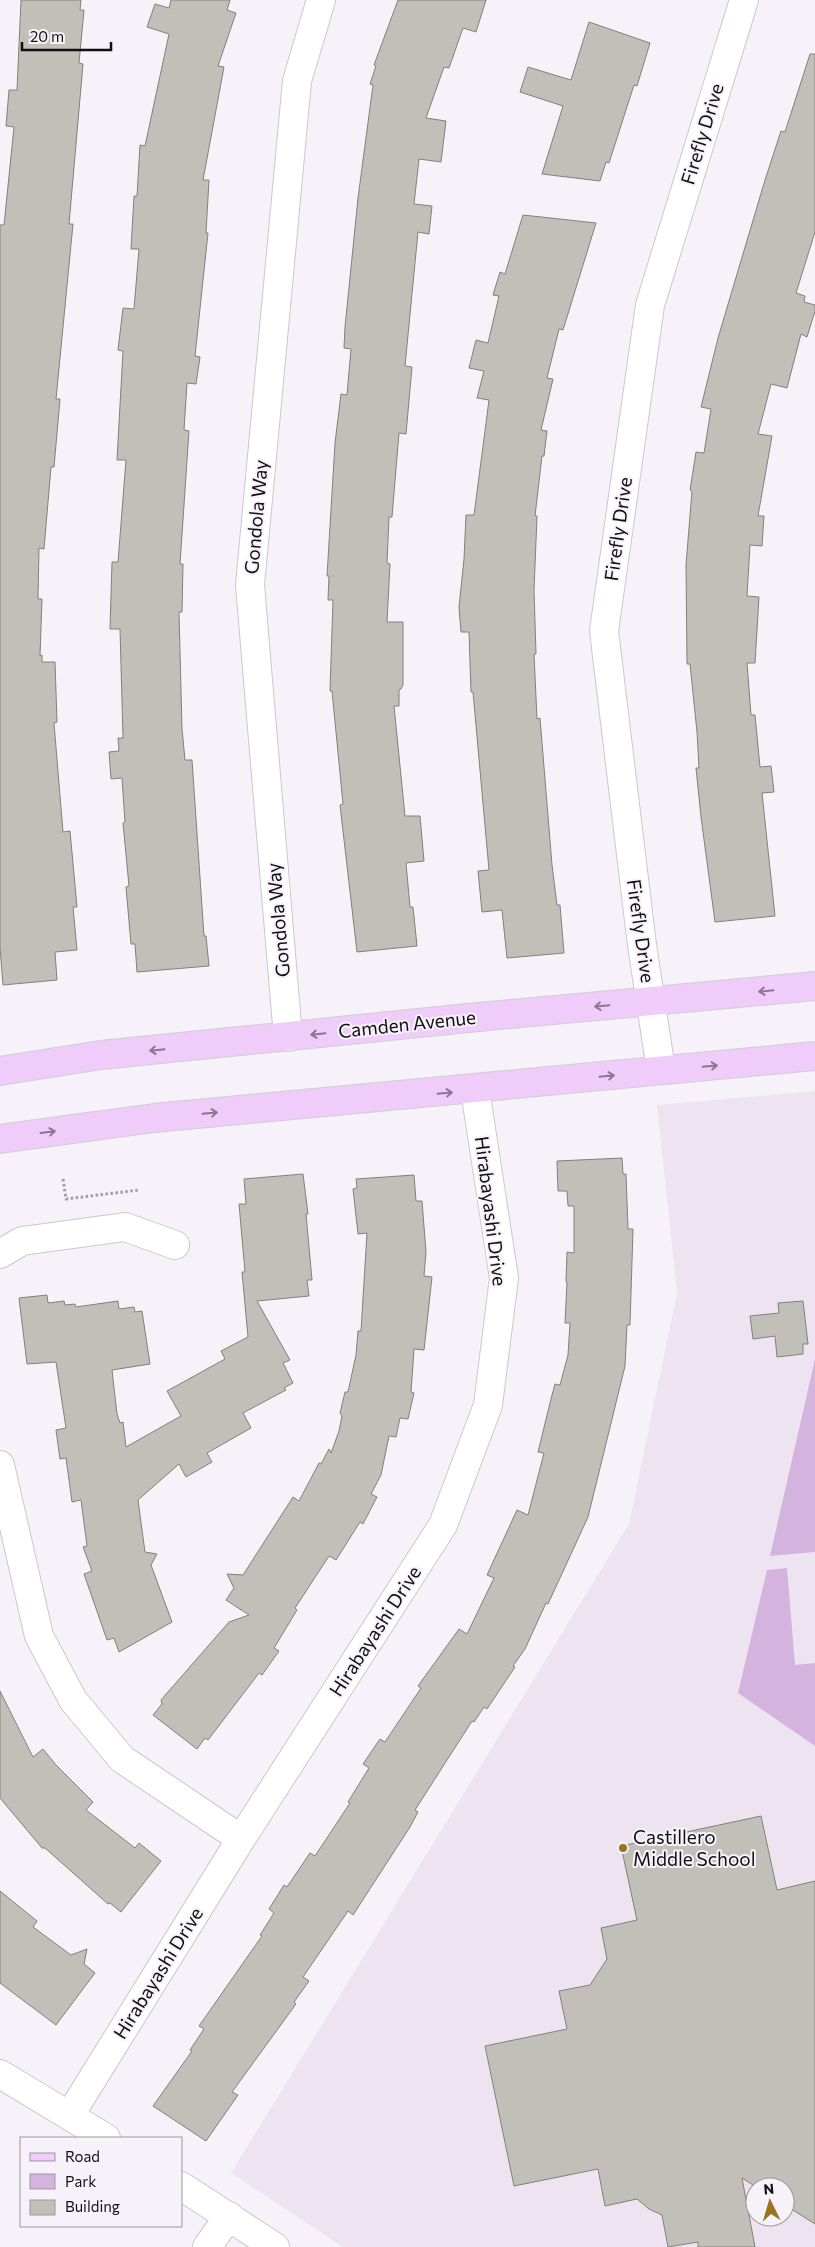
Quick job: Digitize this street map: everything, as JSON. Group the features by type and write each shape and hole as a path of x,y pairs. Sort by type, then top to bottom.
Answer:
{"main road":[{"name":"Camden Avenue","path":"0,1071 101,1055 478,1017 815,986"},
{"path":"0,1139 154,1118 476,1090 815,1056"}],"street":[{"name":"Gondola Way","path":"288,1037 250,585 297,81 321,0"},
{"name":"Firefly Drive","path":"661,1070 642,946 604,630 650,305 744,0"},
{"name":"Hirabayashi Drive","path":"70,2115 241,1839 444,1525 488,1405 504,1278 476,1090"},
{"path":"0,1254 22,1241 125,1227 175,1245"},
{"path":"0,1465 39,1636 73,1700 122,1759 241,1839"},
{"path":"0,2074 104,2137"},
{"path":"182,2187 275,2247"},
{"path":"207,2247 229,2216"}],"path":[{"path":"63,1179 66,1199 139,1190"}],"shaded area":[{"name":"Castillero Middle School","path":"815,1091 815,2247 343,2247 231,2173 629,1524 677,1293 657,1105"}],"green space":[{"path":"815,1359 815,1552 770,1556"},
{"path":"787,1568 795,1665 815,1663 815,1746 738,1693 767,1570"}],"building":[{"path":"21,0 81,0 80,10 84,10 79,63 83,64 69,224 73,224 56,399 60,399 54,467 51,467 44,549 39,548 38,599 42,599 40,656 42,655 42,662 55,662 57,722 54,723 63,832 70,831 77,907 73,907 77,950 55,952 57,980 3,985 0,948 0,225 4,225 14,127 6,126 9,90 17,90"},
{"path":"171,0 230,0 227,10 236,13 218,66 224,67 203,180 209,180 206,233 208,233 195,356 200,357 196,384 187,383 184,430 189,431 180,564 183,564 182,612 179,612 182,729 185,760 192,760 204,936 206,936 209,966 137,972 135,944 131,944 126,887 129,886 123,823 125,822 122,778 111,779 109,752 119,751 118,738 123,738 120,629 110,629 112,562 118,562 126,460 117,460 123,351 118,350 123,308 134,309 139,249 131,249 134,196 137,196 140,145 145,146 169,34 147,27 155,4 169,8"},
{"path":"398,0 486,0 476,32 463,28 449,68 444,67 426,118 446,121 441,162 419,159 414,204 432,206 429,234 418,232 405,366 412,367 406,434 399,433 392,517 389,517 387,563 390,564 387,622 403,622 403,685 399,690 399,706 394,706 405,816 420,816 424,861 406,863 410,907 413,907 417,946 357,952 340,805 343,804 332,691 330,691 333,600 328,600 329,576 327,576 335,443 341,394 347,395 351,349 344,348 345,327 358,198 373,85 370,84 376,66 374,65"},
{"path":"589,22 650,43 637,86 634,85 609,163 606,162 600,181 542,174 563,106 520,92 528,67 571,80"},
{"path":"810,54 815,54 815,232 796,293 805,296 804,302 815,305 815,311 807,337 801,334 787,388 771,384 758,434 772,436 758,516 764,516 762,546 750,545 747,596 759,597 755,663 747,663 751,715 755,715 760,767 771,766 774,792 762,793 775,916 715,922 696,768 699,768 697,732 690,664 687,664 686,565 692,491 690,490 696,452 704,453 711,409 701,407 718,338 765,180 781,131 785,132"},
{"path":"523,215 596,223 563,330 559,329 547,378 553,379 541,430 547,431 535,516 537,516 534,590 536,654 534,654 537,719 540,718 552,865 557,905 560,905 564,953 507,958 502,910 482,912 478,871 489,870 473,692 471,692 469,632 461,632 459,607 466,515 474,515 489,400 477,398 484,371 469,368 476,340 488,343 499,296 493,295 500,272 505,274"},
{"path":"622,1158 623,1174 626,1174 628,1229 633,1229 630,1325 627,1325 625,1366 588,1517 548,1604 546,1603 525,1649 513,1666 515,1667 487,1709 484,1707 474,1722 472,1721 415,1810 418,1812 410,1827 353,1915 348,1911 303,1977 309,1981 294,2002 296,2004 232,2092 238,2095 206,2141 153,2106 192,2051 190,2050 204,2029 199,2026 262,1936 260,1935 274,1913 269,1909 284,1885 287,1887 310,1853 315,1856 350,1803 348,1802 369,1768 363,1764 380,1739 385,1742 421,1688 418,1686 459,1629 467,1634 494,1578 487,1575 517,1510 528,1515 544,1453 538,1452 551,1399 555,1384 560,1385 568,1355 570,1323 565,1323 567,1252 574,1253 574,1206 568,1206 567,1191 558,1191 557,1161"},
{"path":"303,1174 308,1214 306,1214 312,1280 307,1280 309,1296 257,1301 290,1360 283,1363 293,1383 284,1388 286,1390 243,1413 251,1428 207,1453 212,1462 186,1477 179,1464 138,1500 145,1552 157,1554 151,1565 172,1622 119,1652 114,1638 107,1640 84,1574 92,1571 83,1547 87,1546 81,1500 72,1502 66,1458 60,1459 56,1430 66,1428 56,1362 27,1364 19,1298 47,1295 48,1303 64,1301 65,1305 75,1304 76,1307 118,1301 119,1309 134,1307 135,1312 142,1311 150,1364 112,1370 117,1414 120,1423 123,1422 126,1447 181,1416 167,1391 225,1359 221,1351 248,1337 242,1272 245,1272 239,1204 246,1204 244,1179"},
{"path":"414,1175 416,1201 422,1201 426,1252 424,1276 432,1277 424,1350 414,1349 411,1392 414,1393 408,1419 400,1418 396,1437 389,1436 381,1475 371,1494 377,1497 363,1524 360,1522 336,1560 329,1556 295,1608 297,1610 274,1648 279,1651 262,1675 259,1673 208,1740 205,1738 197,1749 153,1715 162,1704 161,1700 229,1622 249,1615 226,1600 234,1588 227,1574 243,1575 293,1497 299,1501 319,1463 321,1464 329,1449 331,1453 339,1431 342,1416 340,1413 345,1392 348,1392 356,1355 358,1331 361,1331 367,1233 358,1234 353,1189 357,1188 356,1179"},
{"path":"803,1301 808,1344 803,1344 803,1354 777,1357 775,1336 753,1339 750,1316 779,1313 778,1303"},
{"path":"0,1691 33,1757 43,1749 56,1765 93,1802 86,1810 135,1848 139,1843 161,1861 121,1912 110,1903 108,1904 45,1848 42,1848 0,1798"},
{"path":"761,1816 777,1890 815,1881 815,2224 795,2211 795,2177 745,2177 745,2180 742,2178 745,2194 745,2227 751,2227 755,2247 698,2247 698,2242 668,2247 662,2215 649,2209 637,2199 605,2206 598,2169 514,2186 485,2046 567,2029 559,1991 590,1985 607,1959 601,1928 637,1920 621,1846"},
{"path":"0,1891 37,1921 33,1927 71,1955 87,1949 84,1964 95,1973 56,2025 0,1983"}],"place":[{"name":"Castillero Middle School","path":"623,1848"}]}
